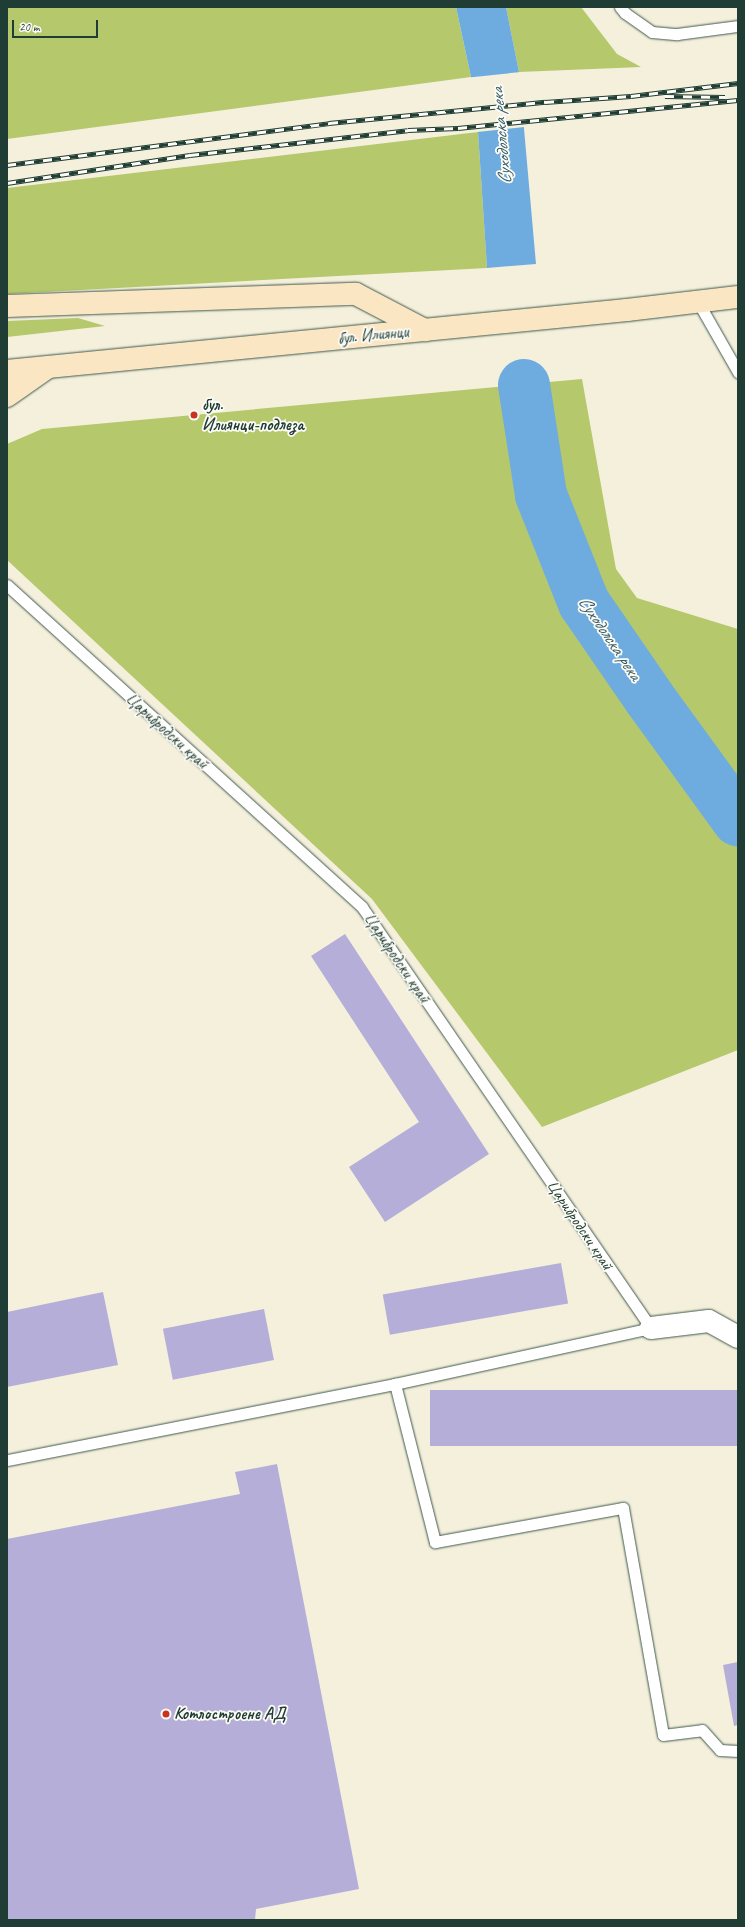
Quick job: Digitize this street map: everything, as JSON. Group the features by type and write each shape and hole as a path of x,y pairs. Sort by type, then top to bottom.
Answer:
{"street":[{"path":"7,306 356,294 425,330"},
{"name":"бул. Илиянци","path":"7,371 627,310 738,297"},
{"path":"7,396 49,366"},
{"path":"651,1328 709,1321 738,1337"}],"lane":[{"path":"620,7 625,13 652,32 677,34 738,26"},
{"path":"698,302 738,372"},
{"name":"Царибродски край","path":"7,585 362,907 651,1328"},
{"path":"7,1460 395,1384 651,1328"},
{"path":"395,1384 435,1542 623,1508 663,1735 702,1730 720,1750 738,1750"}],"green space":[{"path":"7,7 456,7 471,77 7,139"},
{"path":"506,7 581,7 617,54 641,67 519,72"},
{"path":"478,132 487,268 7,294 7,188"},
{"path":"78,318 105,326 7,337 7,321"},
{"path":"582,379 616,569 637,598 738,629 738,1050 542,1127 372,899 7,560 7,444 42,429"}],"water":[{"path":"456,7 506,7 519,72 536,264 487,268 478,132 471,77"}],"pier":[{"path":"521,72 527,127 475,132 469,77"}],"building":[{"path":"345,934 489,1154 385,1222 349,1167 419,1122 311,956"},
{"path":"561,1263 568,1303 390,1335 383,1294"},
{"path":"103,1292 118,1365 7,1387 7,1312"},
{"path":"264,1309 274,1360 173,1380 163,1329"},
{"path":"430,1390 738,1390 738,1446 430,1446"},
{"name":"Котлостроене АД","path":"277,1464 359,1889 256,1909 255,1920 7,1920 7,1539 240,1494 235,1472"},
{"path":"738,1662 738,1725 734,1726 723,1665"}],"waterway":[{"name":"Суходолска река","path":"524,385 541,495 584,603 650,699 738,820"}],"railway":[{"path":"7,165 329,123 545,102 631,96 738,83"},
{"path":"665,96 725,97"},
{"path":"7,183 190,155 408,130 458,128 738,100"}],"place":[{"name":"бул. Илиянци-подлеза","path":"194,415"},
{"name":"Котлостроене АД","path":"166,1714"}]}
